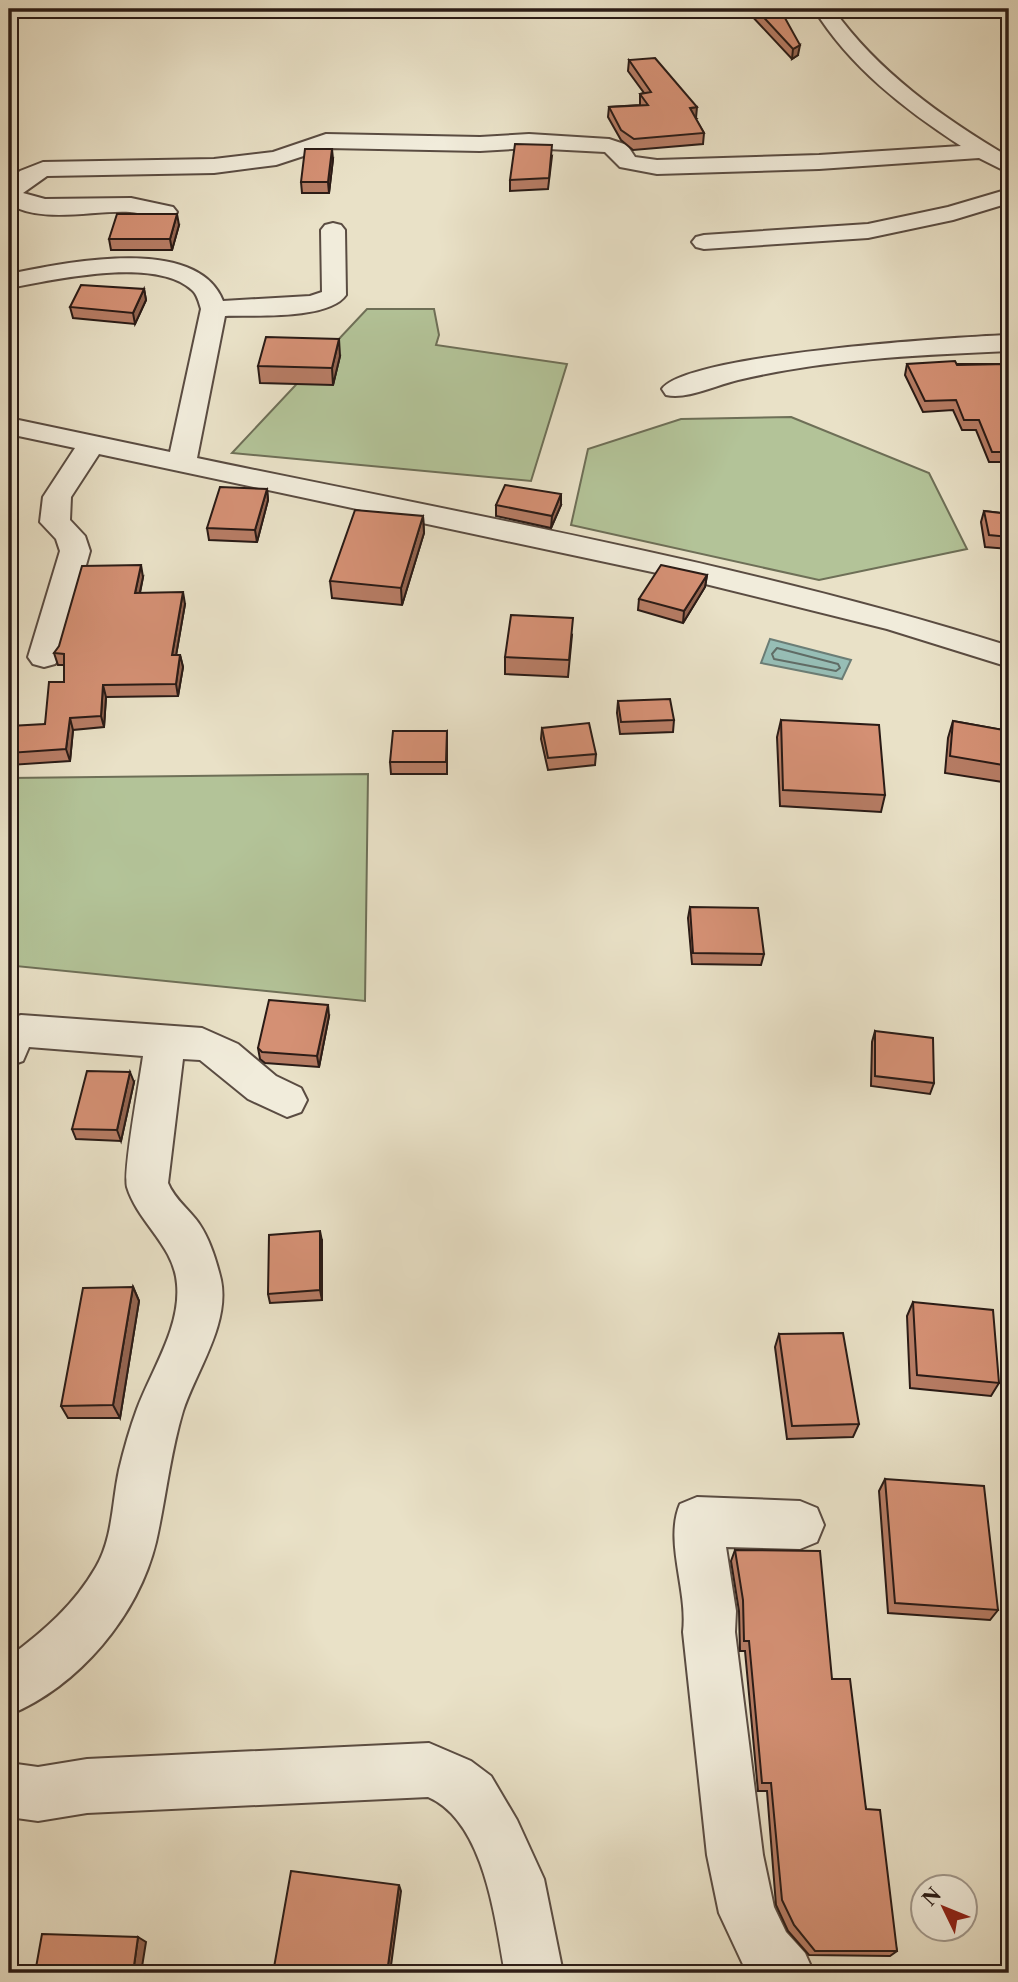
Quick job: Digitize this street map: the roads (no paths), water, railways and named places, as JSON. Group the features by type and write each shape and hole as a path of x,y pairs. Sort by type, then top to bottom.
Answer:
{"street":[{"path":"823,9 836,29 874,67 952,131 1009,166"},
{"path":"15,198 36,171 43,169 214,166 282,157 326,141 480,144 529,141 609,146 619,150 628,162 657,167 819,162 983,151"},
{"path":"704,242 868,232 953,213 1009,196"},
{"path":"15,198 121,205 165,212"},
{"path":"15,198 37,210 90,217 88,227"},
{"path":"214,309 328,300 334,295 333,230"},
{"path":"9,281 95,268 163,268 199,279 213,295 214,309 182,463"},
{"path":"674,389 733,373 862,353 908,347 1009,343"},
{"path":"9,426 685,570 895,621 1009,657"},
{"path":"44,657 75,551 69,536 55,522 54,506 92,443"},
{"path":"9,1050 12,1036 21,1031 165,1041 211,1047 259,1087 287,1100"},
{"path":"9,1689 55,1654 94,1617 116,1581 131,1543 143,1471 160,1410 200,1309 199,1282 186,1240 153,1199 147,1183 165,1041"},
{"path":"785,1973 766,1952 747,1913 735,1855 709,1632 711,1611 697,1521 800,1525"},
{"path":"9,1790 38,1794 87,1786 429,1770 452,1780 472,1795 498,1839 516,1879 534,1973"}],"water":[{"path":"770,639 851,660 842,679 761,663"}]}
